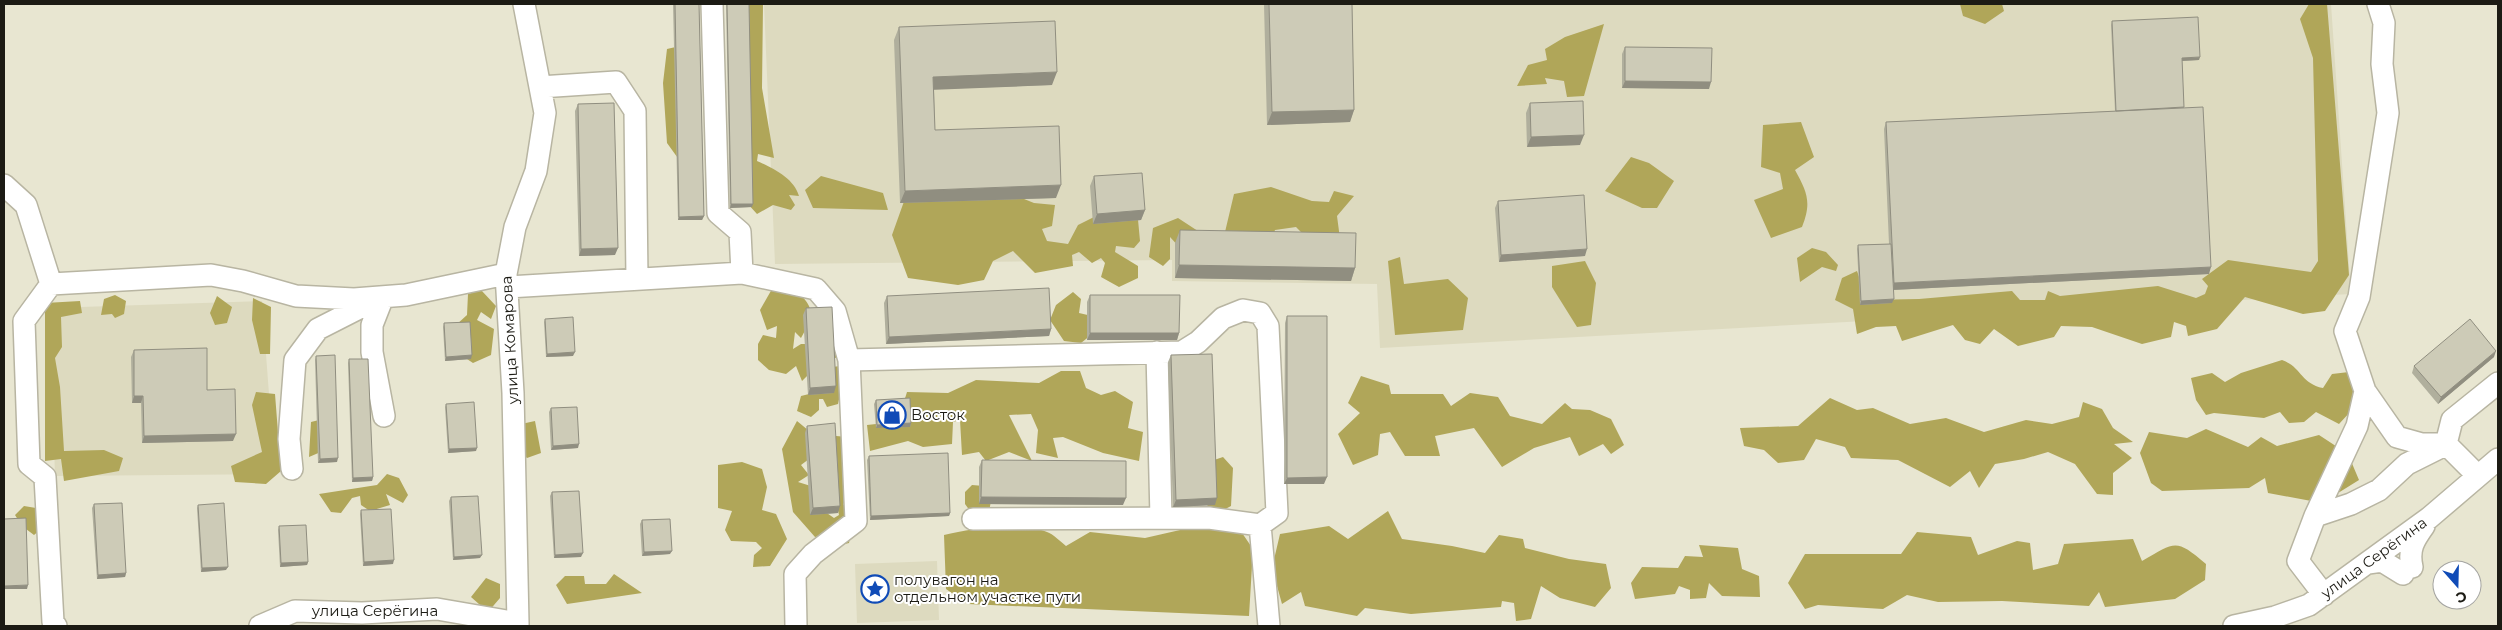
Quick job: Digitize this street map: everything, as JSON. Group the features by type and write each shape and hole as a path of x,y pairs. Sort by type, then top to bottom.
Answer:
{"street":[{"name":"улица Комарова","path":"518,625 513,393 507,281 515,227 536,171 545,113 524,4"},
{"path":"712,4 718,213 740,232 742,273"},
{"path":"2378,4 2384,23 2382,64 2388,112 2359,297 2346,331 2366,391 2397,437 2422,444 2446,444 2478,476"},
{"path":"540,87 616,82 636,111 637,279"},
{"path":"4,185 26,205 50,284"},
{"path":"50,284 211,275 243,281 296,296 354,299 507,281 637,279 742,273 816,289 835,311 849,360 856,521 813,554 794,574 796,626"},
{"path":"50,284 24,321 29,464 45,477 53,622 56,626"},
{"path":"383,297 372,324 372,352 384,416"},
{"path":"292,469 289,439 295,360 318,329 383,297"},
{"path":"849,360 1182,352 1198,342 1223,318 1243,310 1260,313 1268,326 1277,513 1260,525 1208,518 973,519"},
{"path":"1157,352 1161,518"},
{"path":"2315,516 2351,504 2379,490 2407,464 2446,444 2452,420 2498,383"},
{"path":"2324,595 2298,561 2315,516 2357,426 2366,391"},
{"name":"улица Серёгина","path":"2234,626 2275,617 2309,606 2429,518 2498,459"},
{"path":"2368,563 2382,561 2408,570 2411,544 2429,518"},
{"path":"1260,525 1269,626"},
{"name":"улица Серёгина","path":"260,626 295,611 362,613 437,609 518,625"}],"shaded area":[{"path":"739,4 763,4 762,88 774,158 758,154 757,161 776,170 793,184 799,196 789,195 795,205 791,210 773,205 757,214 747,203"},
{"path":"764,4 2331,4 2351,294 1380,348 1377,284 1172,281 1172,260 775,264"},
{"path":"1960,4 2002,4 2004,11 1985,24 1963,16"},
{"path":"2309,4 2327,4 2349,275 2325,311 2303,314 2245,297 2217,329 2188,336 2186,326 2174,322 2171,337 2142,344 2092,327 2061,326 2054,337 2018,346 1994,329 1980,344 1965,340 1953,325 1902,341 1896,326 1876,327 1857,334 1853,309 1835,300 1842,278 1857,271 1867,300 1919,299 2012,291 2020,300 2045,300 2048,291 2060,296 2158,286 2196,298 2205,294 2208,286 2202,279 2228,260 2311,272 2318,261 2313,58 2300,19"},
{"path":"1604,24 1584,96 1567,97 1564,81 1545,78 1547,84 1517,86 1528,65 1547,60 1545,49 1565,37"},
{"path":"680,46 680,161 667,143 663,83 667,49"},
{"path":"1801,122 1814,157 1795,170 1807,197 1807,211 1802,227 1771,238 1754,200 1783,189 1780,173 1761,167 1763,125"},
{"path":"1631,157 1649,163 1674,181 1657,208 1642,208 1605,191"},
{"path":"821,176 883,193 888,210 813,208 805,190"},
{"path":"1271,187 1312,201 1329,202 1334,191 1354,196 1337,216 1342,254 1305,236 1296,227 1275,230 1266,252 1194,263 1170,237 1170,259 1163,266 1149,257 1153,228 1178,218 1204,235 1225,232 1234,194"},
{"path":"907,193 1012,194 1034,203 1055,205 1052,226 1042,229 1047,241 1068,244 1078,225 1100,214 1137,209 1140,241 1134,248 1116,246 1115,252 1138,266 1138,278 1119,287 1101,277 1105,263 1101,258 1092,263 1079,252 1072,255 1073,266 1035,273 1013,251 993,261 984,280 958,285 908,278 892,235"},
{"path":"1812,248 1826,252 1838,265 1836,271 1822,267 1800,282 1797,258"},
{"path":"1400,257 1404,284 1448,279 1468,298 1463,330 1395,335 1388,261"},
{"path":"1585,261 1596,283 1591,325 1577,327 1552,287 1552,266"},
{"path":"794,288 806,301 811,311 809,322 801,338 795,332 793,349 801,344 811,344 837,320 838,357 826,361 828,368 839,366 844,376 838,404 827,407 823,399 819,399 819,410 811,417 797,411 801,396 821,391 812,371 802,381 796,366 786,374 769,370 758,360 758,344 763,335 776,338 777,326 767,330 760,310 772,289"},
{"path":"481,290 496,306 491,319 481,312 477,320 494,329 491,355 473,363 458,353 456,325 467,315 468,294"},
{"path":"1073,292 1081,299 1079,313 1092,316 1091,335 1081,343 1064,341 1050,320 1056,305"},
{"path":"115,295 126,301 124,314 115,318 112,314 101,315 104,299"},
{"path":"217,296 232,307 227,323 215,325 210,313"},
{"path":"253,298 271,307 270,354 260,354 252,320"},
{"path":"80,301 82,313 61,317 62,347 55,358 60,387 64,451 104,450 123,458 119,471 64,481 61,459 45,461 45,303"},
{"path":"262,301 275,474 55,476 50,308"},
{"path":"2282,360 2289,363 2315,386 2323,388 2332,374 2349,372 2359,386 2351,411 2339,424 2316,412 2304,422 2289,423 2280,412 2264,418 2214,413 2206,415 2196,400 2191,378 2212,373 2225,382 2241,373"},
{"path":"1061,371 1080,371 1086,388 1101,395 1115,391 1133,402 1128,428 1143,432 1139,461 1103,453 1063,437 1053,438 1058,458 1036,453 1038,430 1031,414 1009,415 1032,461 1009,452 986,461 979,452 962,455 960,420 953,422 952,444 923,447 908,441 870,451 867,425 884,423 894,417 901,408 907,392 948,393 976,380 1039,383"},
{"path":"1361,376 1389,385 1391,394 1443,394 1451,406 1470,393 1498,397 1510,416 1542,424 1565,403 1572,409 1590,410 1611,419 1624,445 1611,454 1603,444 1579,456 1570,437 1534,448 1502,467 1474,428 1435,436 1440,456 1405,456 1390,432 1380,434 1378,455 1353,465 1338,434 1360,413 1348,403"},
{"path":"256,392 275,394 281,471 266,484 235,482 231,466 262,452 252,405"},
{"path":"1830,398 1857,410 1873,408 1910,424 1946,418 1984,432 2026,420 2052,424 2079,417 2083,402 2102,409 2113,428 2133,442 2114,444 2132,458 2113,473 2113,495 2097,494 2075,464 2048,452 2024,459 1995,464 1979,488 1970,471 1950,487 1898,460 1851,458 1845,447 1816,439 1804,460 1778,463 1764,450 1744,446 1740,428 1798,426"},
{"path":"323,419 323,451 309,457 311,422"},
{"path":"535,421 541,453 527,458 509,442 512,426"},
{"path":"797,421 820,440 813,456 801,465 809,475 798,482 814,487 814,504 834,518 839,515 825,450 836,436 848,437 856,498 843,504 855,512 849,543 828,548 832,535 815,537 793,512 782,449"},
{"path":"2206,429 2248,447 2261,437 2277,446 2319,435 2348,454 2359,480 2322,503 2268,493 2265,478 2249,488 2162,491 2151,483 2140,453 2149,432 2187,438"},
{"path":"1223,457 1233,468 1231,506 1214,515 1203,499 1205,463"},
{"path":"742,462 762,469 767,487 762,510 776,514 787,539 770,566 753,567 754,555 762,548 756,542 731,541 725,530 732,511 718,508 718,465"},
{"path":"387,474 399,478 408,495 403,503 386,494 390,505 370,511 361,505 360,496 352,498 341,513 331,512 319,494 377,485"},
{"path":"972,485 984,486 992,495 989,512 973,515 965,504 965,492"},
{"path":"24,506 36,508 46,525 34,535 22,526 15,515"},
{"path":"1388,511 1402,539 1485,553 1499,535 1523,539 1525,548 1569,559 1606,564 1611,588 1595,607 1560,598 1541,586 1531,619 1516,621 1514,603 1502,601 1501,607 1411,614 1365,608 1357,616 1305,606 1301,592 1282,604 1272,568 1280,534 1329,526 1348,539"},
{"path":"1202,525 1240,530 1253,549 1249,616 968,604 946,589 944,535 982,528 1024,527 1049,533 1066,546 1090,532 1145,538"},
{"path":"1917,532 1971,537 1978,555 2017,541 2030,543 2033,570 2058,564 2064,544 2133,539 2142,561 2169,547 2181,547 2206,564 2205,580 2175,599 2105,607 2099,592 2089,606 2002,601 1938,602 1907,595 1883,609 1818,605 1805,609 1788,583 1805,554 1901,554"},
{"path":"1699,545 1738,548 1742,569 1759,576 1760,597 1722,596 1709,583 1706,598 1690,599 1690,590 1679,586 1675,594 1635,599 1631,583 1642,567 1678,568 1685,556 1703,557"},
{"path":"937,561 939,620 857,623 855,564"},
{"path":"614,574 642,593 567,604 556,585 565,576 584,576 585,584 606,584"},
{"path":"486,578 500,584 500,598 488,612 471,597"}],"building":[{"path":"675,4 699,4 704,216 679,217"},
{"path":"727,4 749,4 753,204 731,204"},
{"path":"1269,4 1352,4 1354,110 1272,112"},
{"path":"2198,17 2200,57 2182,58 2184,107 2116,111 2112,21"},
{"path":"1055,21 1057,72 933,77 935,130 1059,126 1061,185 905,191 899,27"},
{"path":"1625,47 1712,48 1711,82 1625,81"},
{"path":"1583,101 1584,135 1531,137 1530,103"},
{"path":"614,103 618,248 581,249 578,104"},
{"path":"2203,107 2211,267 1894,283 1886,122"},
{"path":"1142,173 1145,210 1097,214 1094,176"},
{"path":"1584,195 1587,249 1501,255 1498,201"},
{"path":"1180,230 1356,233 1355,268 1179,265"},
{"path":"1891,244 1894,299 1861,301 1858,245"},
{"path":"1049,288 1051,329 889,337 887,296"},
{"path":"1090,295 1180,295 1179,333 1090,333"},
{"path":"832,307 836,386 810,388 806,308"},
{"path":"1287,316 1327,316 1327,477 1287,478"},
{"path":"573,317 575,352 547,354 545,319"},
{"path":"2470,319 2496,351 2441,397 2414,366"},
{"path":"470,322 472,355 446,357 444,323"},
{"path":"207,348 207,390 235,389 236,434 144,436 143,396 134,396 134,350"},
{"path":"1212,354 1217,498 1176,500 1171,355"},
{"path":"335,355 338,458 320,459 316,356"},
{"path":"349,359 368,359 373,477 353,478"},
{"name":"Восток","path":"910,398 911,423 877,425 876,400"},
{"path":"474,402 477,448 449,449 446,404"},
{"path":"577,407 579,444 553,446 551,408"},
{"path":"835,423 840,506 813,508 807,426"},
{"path":"948,453 950,513 871,516 869,456"},
{"path":"982,460 1126,461 1126,498 981,497"},
{"path":"579,491 583,553 555,555 552,492"},
{"path":"478,496 482,555 454,557 451,497"},
{"path":"122,503 126,573 98,575 94,504"},
{"path":"224,503 228,567 202,568 198,505"},
{"path":"391,509 394,560 364,562 361,510"},
{"path":"26,518 28,585 4,586 4,519"},
{"path":"670,519 672,551 644,552 642,520"},
{"path":"306,525 308,562 281,563 279,526"}],"place":[{"name":"Восток","path":"892,415"},
{"name":"полувагон на отдельном участке пути","path":"875,589"}]}
